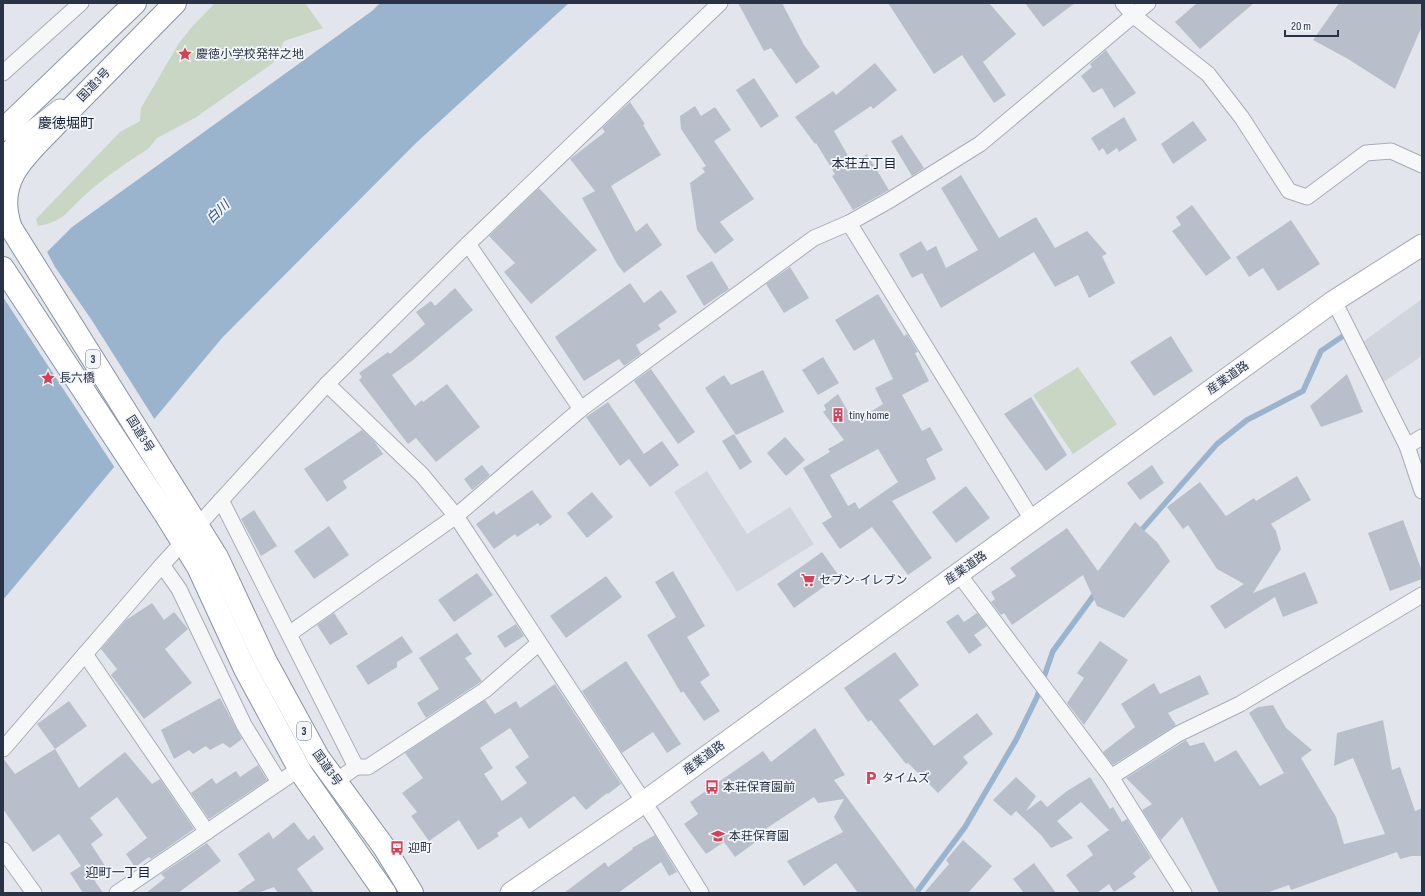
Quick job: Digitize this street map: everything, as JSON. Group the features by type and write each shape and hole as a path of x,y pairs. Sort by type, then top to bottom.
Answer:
{"highway":[{"path":"3,130 135,3"},
{"name":"国道3号","path":"175,3 100,78 26,157 14,173 5,200 7,223 217,557 264,660 318,757 384,847 412,893"},
{"name":"国道3号","path":"3,268 165,514 198,567 245,669 299,769 384,893"}],"street":[{"path":"3,73 81,3"},
{"path":"3,749 182,542 327,384 468,244 720,3"},
{"path":"1123,3 1134,16 1208,74 1242,118 1289,191 1307,197 1366,153 1391,151 1422,165"},
{"path":"289,634 456,516 581,409 814,238 849,223 890,200 980,144 1148,3"},
{"path":"3,158 25,137 100,78"},
{"path":"849,223 1034,521"},
{"path":"468,244 581,409"},
{"name":"産業道路","path":"511,893 644,802 958,573 1034,521 1334,301 1422,245"},
{"path":"1334,301 1407,446 1422,491"},
{"path":"327,384 422,475 456,516 644,802 701,893"},
{"path":"1407,446 1422,437"},
{"path":"221,500 356,767"},
{"path":"162,565 179,589 244,725 279,782"},
{"path":"958,573 1111,777 1184,893"},
{"path":"1111,777 1178,734 1240,704 1422,595"},
{"path":"336,781 356,767 368,767 485,690 539,643"},
{"path":"85,654 207,832"},
{"path":"117,893 174,852 207,832 299,769"},
{"path":"3,850 34,893"}],"shaded area":[{"path":"1422,299 1422,356 1382,383 1360,344"},
{"path":"707,471 747,534 790,507 814,544 737,592 674,492"}],"green space":[{"path":"215,3 305,3 323,28 284,41 273,63 195,118 157,138 149,148 99,183 60,219 38,226 36,219 120,132 140,121 141,108 179,43"},
{"path":"1078,367 1117,424 1073,454 1033,395"}],"water":[{"name":"白川","path":"380,3 569,3 415,144 222,338 3,600 3,296 72,227 372,11"}],"pier":[{"name":"長六橋","path":"46,250 55,267 91,319 155,420 115,468 3,297 3,293"}],"building":[{"path":"738,3 782,3 804,45 820,67 796,84 771,48 764,51"},
{"path":"888,3 989,3 1016,34 983,62 1006,95 994,103 962,55 934,74"},
{"path":"1025,3 1075,3 1043,27"},
{"path":"1197,3 1254,3 1200,49 1175,22"},
{"path":"1339,3 1422,3 1422,26 1395,89 1348,59 1313,40"},
{"path":"1106,50 1136,93 1114,108 1102,88 1093,93 1081,76 1092,67 1090,64"},
{"path":"875,63 897,90 873,109 871,106 834,131 852,163 867,154 889,190 853,210 832,176 835,174 816,143 815,144 795,117 833,91 836,95"},
{"path":"754,78 779,116 761,128 736,90"},
{"path":"630,102 645,124 643,125 661,155 611,186 636,232 647,223 662,245 624,273 617,264 582,198 595,191 570,159 605,132 602,128"},
{"path":"695,106 701,116 715,107 731,130 714,141 754,199 720,222 734,240 715,254 697,230 690,183 705,172 702,168 706,166 681,129 680,116"},
{"path":"1124,117 1137,140 1119,152 1117,148 1107,155 1103,148 1099,151 1091,138"},
{"path":"1193,121 1207,140 1173,164 1161,144"},
{"path":"902,135 924,168 912,176 891,141"},
{"path":"961,175 999,238 1036,217 1055,248 1087,231 1107,254 1102,256 1115,283 1089,298 1078,275 1055,287 1034,252 941,308 922,273 912,278 899,254 921,241 927,251 936,246 946,268 978,250 941,188"},
{"path":"539,188 597,250 531,304 504,272 515,263 489,236"},
{"path":"1192,205 1231,258 1206,276 1172,231 1181,225 1176,217"},
{"path":"1291,220 1320,264 1278,291 1263,268 1249,277 1236,257"},
{"path":"712,261 729,289 704,306 686,276"},
{"path":"790,267 809,298 784,313 766,284"},
{"path":"630,283 644,303 661,290 677,312 658,325 661,329 636,345 641,354 624,366 619,359 584,381 555,337"},
{"path":"455,288 473,310 413,360 392,375 415,406 422,400 423,402 447,384 480,427 436,462 416,438 408,444 359,380 362,377 359,373 388,352 390,354 425,324 416,312 431,301 435,306"},
{"path":"878,294 904,336 907,334 918,352 915,353 929,381 902,395 922,431 930,427 943,450 926,459 936,479 892,501 932,558 908,575 872,527 840,549 822,523 832,517 803,468 830,452 828,449 844,440 823,412 826,410 824,405 838,394 854,422 883,404 875,388 893,379 874,339 854,351 835,320","holes":["878,449 898,482 859,509 855,502 848,506 830,475"]},
{"path":"1171,336 1193,371 1154,396 1130,362"},
{"path":"823,357 839,383 818,395 802,370"},
{"path":"651,369 695,432 678,444 634,381"},
{"path":"763,370 784,412 736,435 705,388 724,375 731,385"},
{"path":"1347,374 1363,412 1321,427 1310,406"},
{"path":"1031,397 1067,455 1046,471 1004,414"},
{"path":"608,402 644,454 662,441 679,465 650,487 629,459 620,466 586,417"},
{"path":"362,430 374,441 383,454 343,481 347,488 327,502 304,469"},
{"path":"734,434 752,462 740,470 722,441"},
{"path":"785,437 805,460 786,476 767,453"},
{"path":"482,465 490,475 472,490 464,479"},
{"path":"1152,465 1164,483 1140,500 1127,483"},
{"path":"1297,476 1311,500 1271,524 1276,531 1281,549 1253,593 1305,572 1318,603 1283,617 1275,597 1225,629 1210,606 1244,584 1217,569 1188,525 1183,529 1167,507 1200,482 1226,516 1254,498 1256,501"},
{"path":"966,486 990,518 956,543 932,512"},
{"path":"532,490 552,517 540,526 538,523 517,537 515,534 494,549 476,524 494,511 496,515"},
{"path":"592,492 613,517 587,538 567,513"},
{"path":"254,510 277,546 261,556 241,519"},
{"path":"1403,520 1422,571 1422,579 1390,591 1368,533"},
{"path":"1135,522 1157,542 1170,561 1124,618 1097,606 1083,575 1012,625 1004,613 1001,615 991,602 995,599 991,592 1016,576 1010,568 1067,528 1098,571"},
{"path":"329,526 349,555 314,579 294,551"},
{"name":"セブン-イレブン","path":"822,552 839,576 794,608 777,584"},
{"path":"673,571 705,626 687,637 710,675 700,682 720,711 704,721 683,691 681,693 647,635 676,617 655,582"},
{"path":"477,573 493,595 454,622 438,600"},
{"path":"606,576 622,597 566,638 550,616"},
{"path":"152,603 164,620 174,612 188,629 165,649 192,683 144,719 111,675 117,669 101,649 126,620"},
{"path":"334,613 348,634 330,645 317,625"},
{"path":"977,613 987,626 974,635 982,645 969,654 946,622 958,614 964,622"},
{"path":"516,624 524,636 505,648 497,636"},
{"path":"457,633 472,654 465,658 482,681 426,718 417,703 439,689 419,658"},
{"path":"402,636 413,652 397,662 397,667 368,685 356,666"},
{"path":"1100,641 1128,660 1084,725 1067,703 1084,678 1077,673"},
{"path":"895,652 919,685 899,700 934,746 977,713 993,734 963,757 968,763 938,793 908,763 906,764 871,720 868,722 844,688"},
{"path":"626,661 681,744 667,753 653,732 622,753 582,691"},
{"path":"1200,675 1209,694 1168,713 1176,725 1113,765 1103,752 1135,727 1121,704 1154,683 1160,694"},
{"path":"555,684 621,784 586,810 574,796 529,829 521,817 497,833 499,836 478,850 459,820 429,841 411,816 417,812 402,793 423,778 405,753 485,700 495,714 516,701 520,708","holes":["510,728 529,757 515,767 527,783 502,801 484,774 493,768 480,748"]},
{"path":"220,698 242,739 230,748 223,743 210,750 206,746 193,754 189,750 174,759 161,730"},
{"path":"69,701 87,726 55,749 37,724"},
{"path":"1273,705 1286,728 1312,750 1301,758 1336,817 1344,844 1385,834 1353,758 1334,766 1337,733 1383,720 1392,770 1400,767 1415,811 1422,808 1422,856 1412,856 1400,859 1397,852 1291,890 1289,885 1266,893 1219,893 1182,817 1161,840 1142,810 1152,804 1126,778 1186,740 1190,746 1204,742 1215,762 1236,750 1260,786 1284,773 1249,713 1258,707"},
{"path":"815,728 845,775 834,780 918,893 858,893 836,863 804,886 787,861 843,832 834,817 844,799 818,803 814,797 764,830 767,834 735,857 724,842 706,854 684,824 698,814 690,802 763,751 771,762"},
{"path":"55,749 79,788 125,752 152,784 160,779 194,829 151,859 149,857 135,867 126,854 147,838 117,797 90,818 103,835 91,844 107,869 93,878 103,893 83,893 70,873 81,866 59,834 33,852 3,809 3,758 15,774"},
{"path":"258,765 267,780 209,819 191,793 212,778 216,784 236,771 240,777"},
{"path":"1016,777 1036,796 1026,811 1041,800 1047,807 1067,791 1090,777 1110,809 1113,807 1122,822 1127,819 1151,858 1133,873 1136,877 1114,892 1109,884 1097,893 1080,893 1066,875 1093,855 1087,846 1109,830 1081,802 1057,821 1073,838 1051,848 1041,835 1016,811 1011,816 993,800"},
{"path":"294,822 308,840 314,835 324,849 297,869 314,893 278,893 274,887 258,893 236,893 255,880 238,854 269,832 273,839"},
{"path":"655,835 677,872 669,876 661,862 618,893 564,893 605,862 608,867 633,849 632,848"},
{"path":"963,840 992,866 968,893 924,893 949,864 946,860"},
{"path":"207,843 221,861 178,893 146,893 165,878 161,874"},
{"path":"1034,863 1056,893 1024,893 1013,879"}],"waterway":[{"path":"1138,534 1217,444 1247,420 1303,391 1321,351 1343,336"},
{"path":"916,893 965,827 1016,740 1037,697 1053,651 1097,591"}],"place":[{"name":"慶徳小学校発祥之地","path":"185,54"},
{"name":"長六橋","path":"48,378"},
{"name":"tiny home","path":"838,415"},
{"name":"セブン-イレブン","path":"808,580"},
{"name":"タイムズ","path":"871,778"},
{"name":"本荘保育園前","path":"712,787"},
{"name":"本荘保育園","path":"718,836"},
{"name":"迎町","path":"397,848"}],"district":[{"name":"慶徳堀町","path":"66,123"},
{"name":"本荘五丁目","path":"864,164"},
{"name":"迎町一丁目","path":"118,873"}]}
